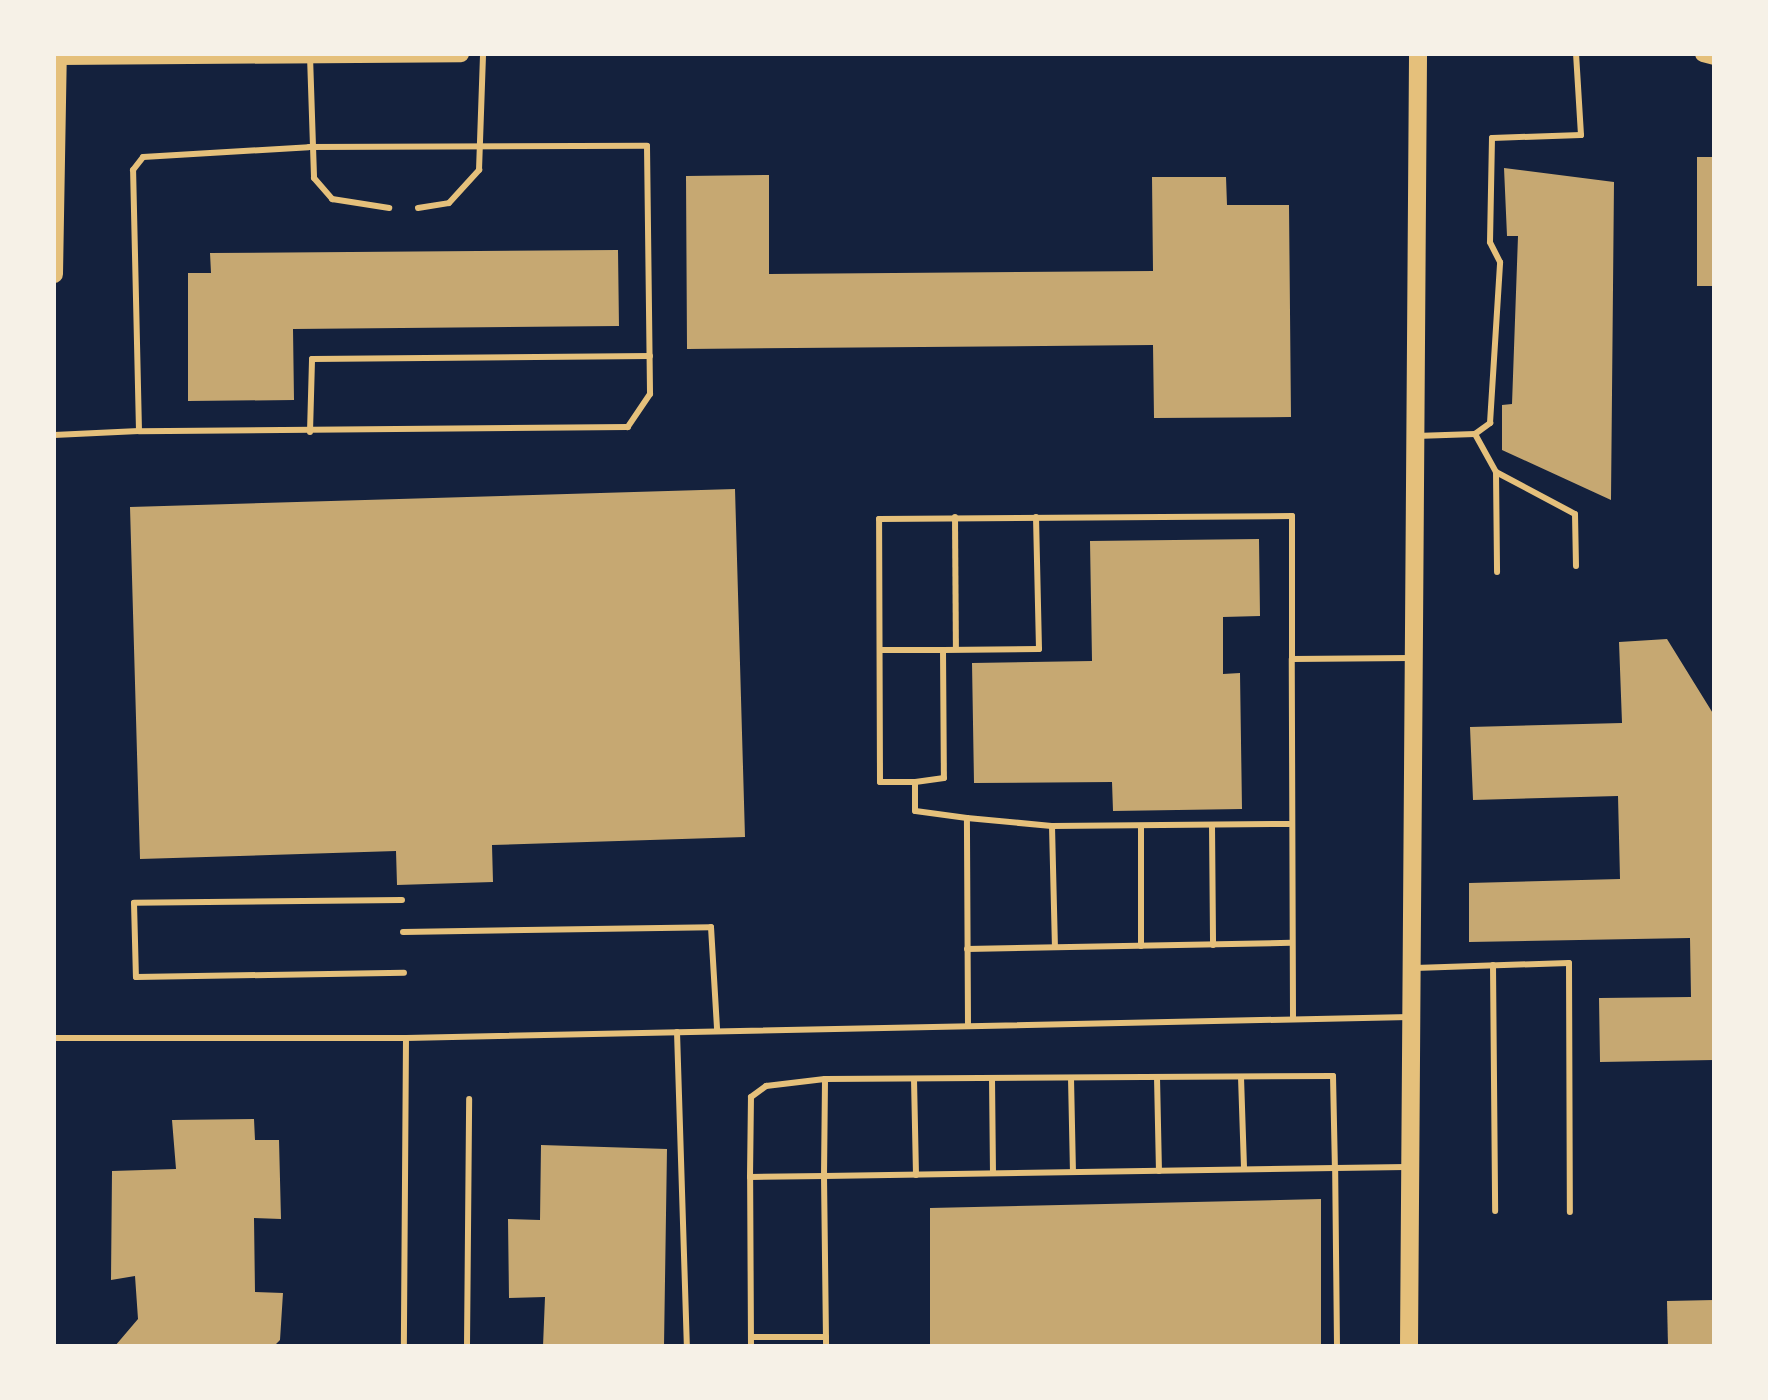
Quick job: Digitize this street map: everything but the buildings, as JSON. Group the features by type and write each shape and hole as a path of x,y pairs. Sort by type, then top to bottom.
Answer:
{"main road":[{"path":"54,274 58,55 461,54"},
{"path":"1409,1346 1418,54"},
{"path":"1703,54 1714,57"}],"lane":[{"path":"418,208 449,203 468,187 479,170 483,54"},
{"path":"1415,436 1475,434 1490,423 1500,262 1490,242 1492,138 1581,135 1576,54"},
{"path":"310,55 309,147 314,178 332,199 389,208"},
{"path":"54,435 139,431 628,427 650,394 647,146 309,147 159,153 143,157 133,170 139,431"},
{"path":"310,432 312,359 650,356"},
{"path":"1475,434 1496,472 1497,572"},
{"path":"1496,472 1575,514 1576,566"},
{"path":"943,650 944,778 880,782 879,519 1292,516 1289,824 1293,1018"},
{"path":"955,517 956,649"},
{"path":"880,650 1039,649 1036,517"},
{"path":"1292,659 1413,657"},
{"path":"915,782 915,811 967,818 1052,826 1289,824"},
{"path":"967,818 968,1026"},
{"path":"1212,825 1213,945"},
{"path":"1052,826 1055,946"},
{"path":"1141,826 1141,946"},
{"path":"402,900 134,903 136,977 404,973"},
{"path":"403,932 711,927 717,1029"},
{"path":"967,949 1291,943"},
{"path":"1411,968 1569,963 1570,1212"},
{"path":"1493,965 1495,1211"},
{"path":"54,1038 406,1038 1411,1016"},
{"path":"677,1032 687,1346"},
{"path":"404,1346 406,1038"},
{"path":"751,1346 751,1097 766,1086 825,1079 1333,1076 1337,1346"},
{"path":"1157,1077 1159,1171"},
{"path":"1241,1077 1244,1169"},
{"path":"992,1078 993,1173"},
{"path":"1071,1078 1073,1172"},
{"path":"825,1079 826,1346"},
{"path":"914,1079 916,1175"},
{"path":"467,1346 469,1099"},
{"path":"750,1177 1410,1167"},
{"path":"751,1337 826,1337"}]}
